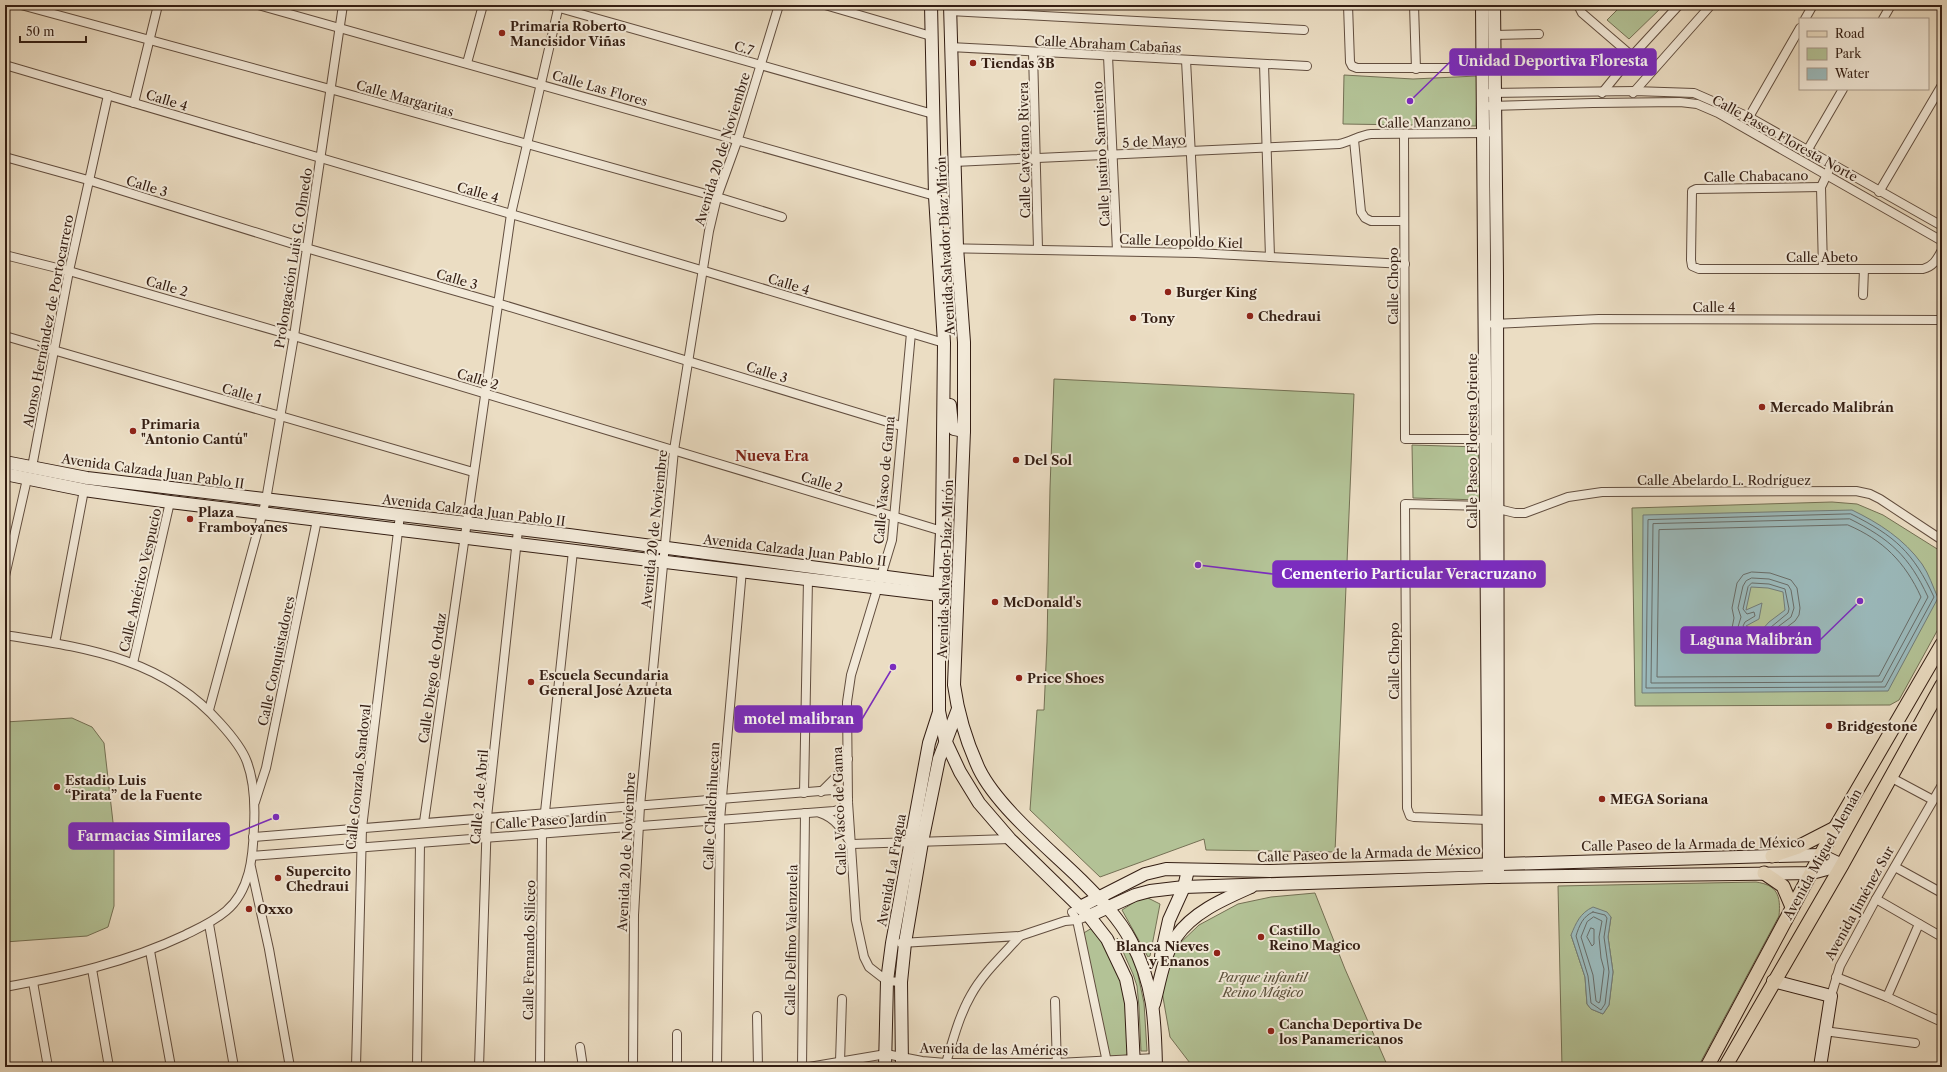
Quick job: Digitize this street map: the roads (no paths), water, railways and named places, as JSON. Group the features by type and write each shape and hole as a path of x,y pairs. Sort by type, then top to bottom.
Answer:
{"main road":[{"name":"Avenida Salvador Díaz Mirón","path":"931,5 936,196 944,343 940,590 940,711 945,740 960,772 979,803 1010,839 1076,909 1089,916 1107,939 1126,979 1131,1003 1134,1063"},
{"name":"Calle Paseo Floresta Oriente","path":"1482,5 1489,68 1492,439 1488,820 1493,863"},
{"name":"Calle Paseo Floresta Oriente","path":"1489,68 1494,35 1494,5"},
{"name":"Avenida Salvador Díaz Mirón","path":"950,8 957,247 964,342 964,431 954,685 958,709 980,770 1004,805 1098,897 1131,940 1142,964 1154,1004 1156,1062"},
{"path":"943,397 949,403 952,425 954,429 964,431"},
{"name":"Avenida Calzada Juan Pablo II","path":"5,462 87,478 664,547 940,590"},
{"name":"Avenida Calzada Juan Pablo II","path":"5,474 84,490 170,502 317,520 398,528 516,545 742,570 808,579 881,581"},
{"name":"Calle Paseo Floresta Oriente","path":"1491,507 1493,877"},
{"name":"Avenida Miguel Alemán","path":"1707,1067 1835,828 1942,644"},
{"name":"Avenida La Fragua","path":"902,1062 901,982 916,842 929,743 940,711 954,685"},
{"name":"Avenida Miguel Alemán","path":"1725,1067 1773,981 1842,865 1942,685"},
{"name":"Avenida La Fragua","path":"885,1067 887,981 892,943 916,842 939,760 945,740 958,709"},
{"path":"1772,856 1798,847 1835,828"},
{"name":"Calle Paseo de la Armada de México","path":"1076,909 1145,874 1166,869 1270,871 1553,861 1772,856 1821,856 1842,865"},
{"path":"1606,860 1606,875"},
{"path":"1553,861 1554,876"},
{"path":"1089,916 1135,895 1150,891 1184,887 1493,877 1812,873 1842,865"},
{"path":"1160,983 1158,970 1169,920 1184,887 1188,870"},
{"path":"1764,873 1782,886 1792,907"},
{"path":"1154,1004 1168,954 1175,938 1184,928 1217,902 1257,885"},
{"path":"1773,981 1831,996"},
{"name":"Avenida Jiménez Sur","path":"1820,1067 1824,1031 1831,996"}],"street":[{"name":"Calle Margaritas","path":"21,5 46,8 150,41 330,89 717,197 782,218"},
{"path":"134,103 158,5"},
{"name":"Calle Las Flores","path":"258,5 541,83 936,196"},
{"name":"Prolongación Luis G. Olmedo","path":"209,710 266,500 294,336 343,5"},
{"path":"467,63 483,5"},
{"name":"C.7","path":"549,5 559,6 761,66 933,114"},
{"name":"Avenida 20 de Noviembre","path":"632,1067 634,915 640,806 662,562 674,450 701,270 717,197 738,139 778,5"},
{"path":"825,5 931,36"},
{"path":"1348,5 1350,62 1352,66 1357,68 1416,69 1489,68"},
{"path":"1414,5 1416,69"},
{"path":"1578,5 1582,13 1632,56"},
{"path":"1593,103 1632,56 1679,5"},
{"path":"1624,102 1711,5"},
{"path":"1806,18 1813,5"},
{"path":"1884,18 1891,5"},
{"name":"Calle Diego de Ordaz","path":"424,822 497,303 511,214 559,6"},
{"path":"950,8 1304,30"},
{"path":"1749,117 1799,30"},
{"path":"1494,35 1539,34"},
{"name":"Calle Abraham Cabañas","path":"950,47 1307,66"},
{"name":"Calle Cayetano Rivera","path":"1033,52 1037,158 1038,249"},
{"name":"Calle Justino Sarmiento","path":"1108,56 1117,251"},
{"path":"1186,60 1196,253"},
{"path":"1264,64 1270,257"},
{"name":"Calle 4","path":"5,65 944,343"},
{"path":"1879,192 1942,85"},
{"path":"1807,150 1842,90"},
{"name":"Calle Paseo Floresta Norte","path":"1489,93 1634,91 1694,93 1749,117 1879,192 1942,226"},
{"name":"Alonso Hernández de Portocarrero","path":"32,467 56,351 69,270 108,95"},
{"name":"Calle Paseo Floresta Norte","path":"1489,106 1624,102 1680,102 1697,104 1718,113 1942,241"},
{"name":"Calle Manzano","path":"1354,140 1366,135 1489,133"},
{"name":"Calle Chopo","path":"1404,134 1405,439 1492,439"},
{"path":"1354,140 1361,212 1365,218 1371,221 1404,220"},
{"name":"5 de Mayo","path":"954,162 1267,148 1339,144 1354,140"},
{"name":"Calle 3","path":"5,157 88,180 306,248 497,303 901,426"},
{"path":"1823,269 1821,187 1826,174 1833,165"},
{"name":"Calle Chabacano","path":"1692,266 1692,191 1696,189 1821,187"},
{"name":"Calle Leopoldo Kiel","path":"939,248 957,247 1196,253 1405,264"},
{"name":"Calle Abeto","path":"1692,266 1699,269 1923,269 1930,267 1935,263 1942,250"},
{"name":"Calle 2","path":"5,254 69,270 294,336 942,531"},
{"path":"1863,295 1864,269"},
{"name":"Calle 4","path":"1491,324 1607,319 1942,320"},
{"name":"Calle Vasco de Gama","path":"887,981 870,967 864,957 856,920 848,801 849,756 847,702 851,675 881,581 890,546 911,333"},
{"name":"Calle 1","path":"5,336 473,472"},
{"path":"5,576 27,479"},
{"path":"55,643 84,490"},
{"name":"Calle Abelardo L. Rodríguez","path":"1405,504 1491,507 1515,513 1526,513 1568,497 1602,492 1856,491 1870,494 1880,499 1942,540"},
{"name":"Calle Américo Vespucio","path":"133,663 170,502"},
{"name":"Calle Chopo","path":"1405,504 1406,808 1410,816 1418,818 1488,820"},
{"name":"Calle Gonzalo Sandoval","path":"356,1067 362,828 400,515"},
{"name":"Calle Conquistadores","path":"254,805 266,768 317,520"},
{"name":"Calle 2 de Abril","path":"479,1067 487,818 518,530"},
{"path":"545,812 573,551"},
{"name":"Calle Chalchihuecan","path":"717,1067 721,799 742,570"},
{"path":"804,793 808,579"},
{"path":"5,635 55,643 133,663 177,684 209,710 231,735 247,762 254,805 251,860 240,896 227,910 209,924 150,951 92,969 5,987"},
{"path":"821,792 837,776 849,756"},
{"path":"1890,777 1933,800"},
{"name":"Avenida Jiménez Sur","path":"1831,996 1840,966 1876,899 1942,785"},
{"name":"Calle Paseo Jardín","path":"251,860 362,846 420,843 486,836 816,812 841,809 848,801 840,791 804,793 545,812 253,837"},
{"path":"816,812 830,816 852,844 1010,839"},
{"name":"Calle Delfino Valenzuela","path":"802,1067 805,813"},
{"name":"Calle Fernando Silíceo","path":"540,1067 542,833"},
{"path":"417,1067 420,843"},
{"path":"251,860 270,950 290,1067"},
{"path":"1895,867 1942,893"},
{"path":"1876,899 1942,937"},
{"path":"1065,921 1076,909"},
{"name":"Avenida Salvador Díaz Mirón","path":"1076,909 1107,1064"},
{"path":"892,943 1020,936 1065,921 1077,920 1089,916"},
{"path":"209,924 234,1067"},
{"path":"1887,997 1919,924"},
{"path":"946,1062 958,1023 971,995 983,977 1020,936"},
{"path":"150,951 171,1067"},
{"path":"92,969 109,1067"},
{"path":"1836,977 1887,997 1942,1022"},
{"path":"887,981 901,982"},
{"path":"33,982 48,1067"},
{"path":"840,1062 842,999"},
{"path":"1055,1001 1057,1065"},
{"path":"756,1016 758,1067"},
{"path":"1824,1031 1915,1043"},
{"path":"677,1034 677,1067"},
{"path":"580,1047 583,1067"},
{"name":"Avenida de las Américas","path":"809,1067 886,1054 902,1062 922,1061 995,1065 1156,1062"}],"water":[{"path":"1852,510 1872,520 1890,532 1915,555 1929,576 1938,598 1888,691 1642,693 1643,515","holes":["1751,587 1768,588 1783,592 1785,610 1769,622 1759,633 1746,626 1759,619 1762,603 1746,610"]},
{"path":"1593,907 1607,912 1611,917 1608,937 1613,972 1609,1005 1603,1014 1591,1009 1587,1004 1585,977 1571,935 1582,915"}],"place":[{"name":"Primaria Roberto Mancisidor Viñas","path":"502,33"},
{"name":"Tiendas 3B","path":"973,63"},
{"name":"Unidad Deportiva Floresta","path":"1410,101"},
{"name":"Burger King","path":"1168,292"},
{"name":"Chedraui","path":"1250,316"},
{"name":"Tony","path":"1133,318"},
{"name":"Mercado Malibrán","path":"1762,407"},
{"name":"Primaria \"Antonio Cantú\"","path":"133,431"},
{"name":"Del Sol","path":"1016,460"},
{"name":"Plaza Framboyanes","path":"190,519"},
{"name":"Cementerio Particular Veracruzano","path":"1198,565"},
{"name":"Laguna Malibrán","path":"1860,601"},
{"name":"McDonald's","path":"995,602"},
{"name":"motel malibran","path":"893,667"},
{"name":"Price Shoes","path":"1019,678"},
{"name":"Escuela Secundaria General José Azueta","path":"531,682"},
{"name":"Bridgestone","path":"1829,726"},
{"name":"Estadio Luis “Pirata” de la Fuente","path":"57,787"},
{"name":"MEGA Soriana","path":"1602,799"},
{"name":"Farmacias Similares","path":"276,817"},
{"name":"Supercito Chedraui","path":"278,878"},
{"name":"Oxxo","path":"249,909"},
{"name":"Castillo Reino Magico","path":"1261,937"},
{"name":"Blanca Nieves y Enanos","path":"1217,953"},
{"name":"Cancha Deportiva De los Panamericanos","path":"1271,1031"}],"district":[{"name":"Nueva Era","path":"772,456"}],"park label":[{"name":"Parque infantil Reino Mágico","path":"1263,984"}]}
